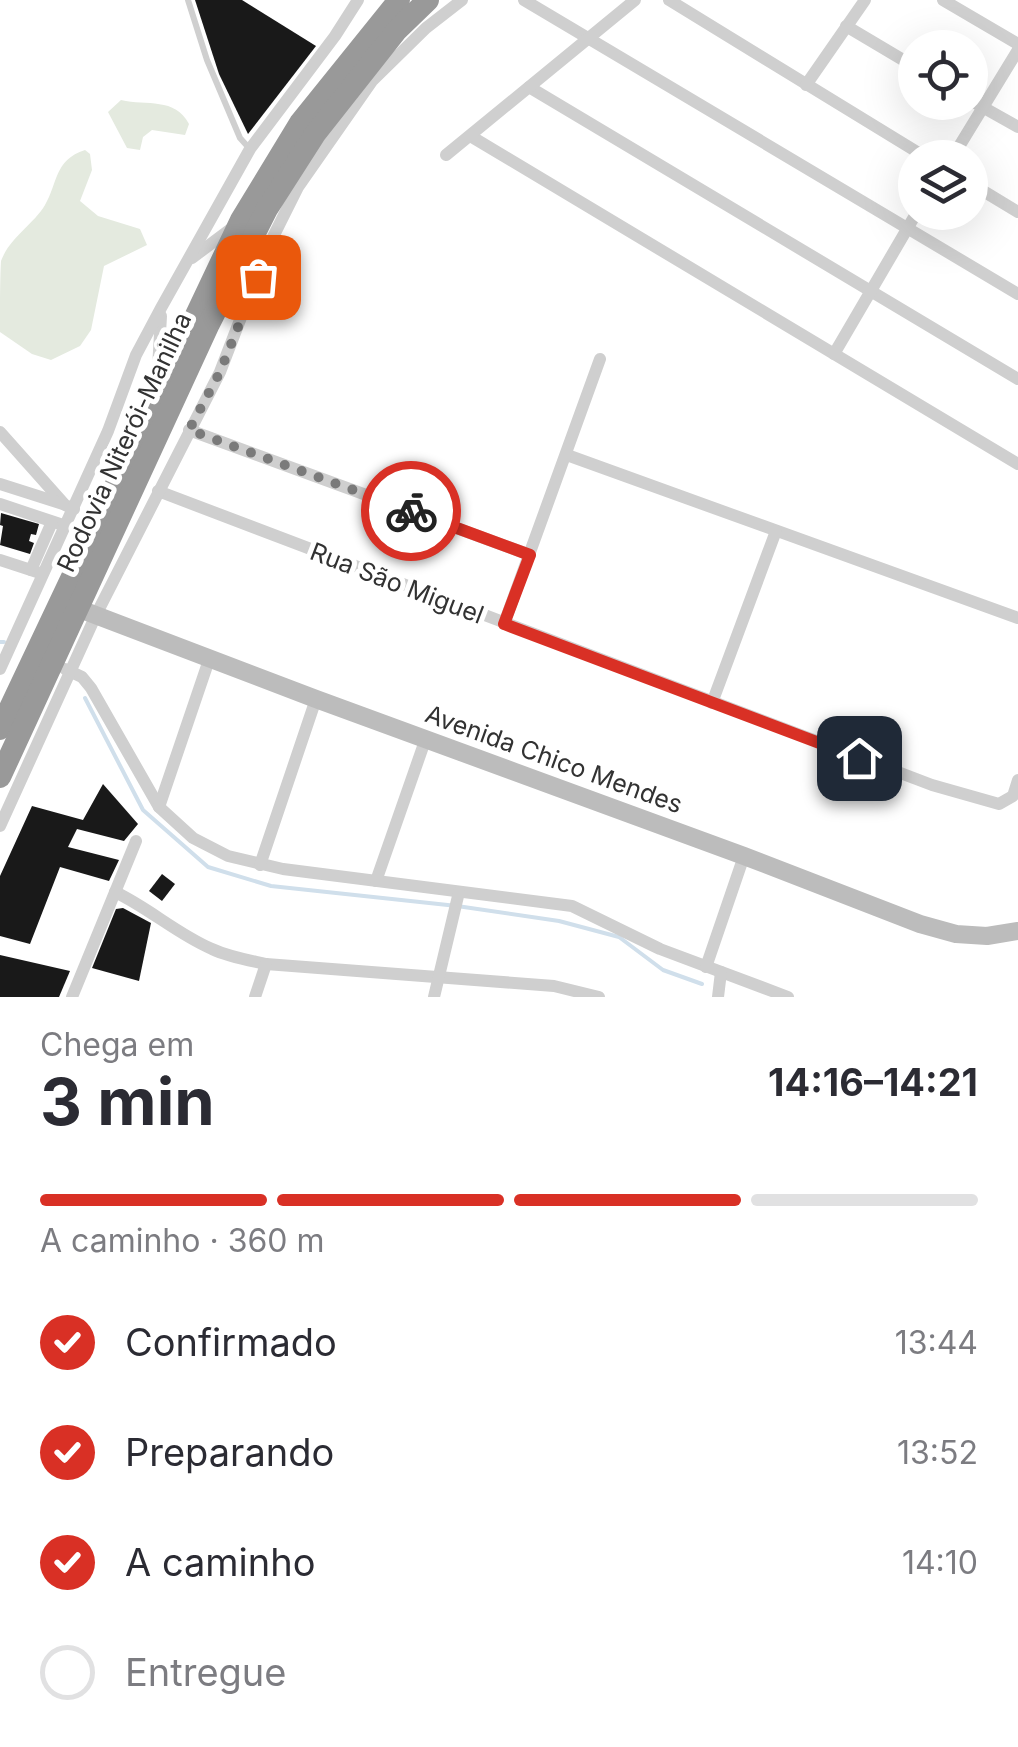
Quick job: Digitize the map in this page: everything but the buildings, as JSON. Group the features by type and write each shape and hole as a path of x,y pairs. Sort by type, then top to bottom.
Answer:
{"highway":[{"name":"Rodovia Niterói-Manilha","path":"0,778 62,667 300,123 398,0"},
{"name":"Rodovia Niterói-Manilha","path":"0,729 157,397 315,134 397,30 428,0"}],"street":[{"path":"0,670 24,619 38,572 59,524 108,431 136,355 161,308 250,149 358,0"},
{"path":"185,264 254,235 298,187 372,81 426,28 462,0"},
{"path":"524,0 898,223"},
{"path":"446,155 635,0"},
{"path":"669,0 898,141"},
{"path":"806,86 865,0"},
{"path":"943,0 1018,47 988,101"},
{"path":"846,26 898,57"},
{"path":"529,87 1018,379"},
{"path":"988,110 1018,128"},
{"path":"472,137 1018,464"},
{"path":"988,194 1018,212"},
{"path":"834,354 907,230"},
{"path":"910,230 1018,294"},
{"path":"86,611 158,491 220,372 254,235"},
{"path":"157,397 161,308"},
{"path":"504,624 600,359"},
{"path":"189,430 530,555"},
{"path":"0,432 70,507"},
{"path":"567,455 1018,618"},
{"path":"0,484 70,507"},
{"name":"Rua São Miguel","path":"158,491 988,804 1008,801 1018,780"},
{"path":"0,504 59,524"},
{"path":"712,703 776,530"},
{"path":"0,560 38,572"},
{"name":"Avenida Chico Mendes","path":"86,611 920,924 956,934 987,936 1018,931"},
{"path":"24,619 47,629"},
{"path":"159,807 210,657"},
{"path":"0,826 62,667 82,677 92,688 159,807 192,838 228,856 260,865 376,881 457,902 572,906 660,948 788,997"},
{"path":"260,865 316,699"},
{"path":"376,881 426,738"},
{"path":"72,997 136,841"},
{"path":"706,967 744,856"},
{"path":"115,892 214,950 266,964 440,975 599,997"},
{"path":"434,997 457,902"},
{"path":"256,997 266,964"},
{"path":"718,997 720,972"},
{"path":"737,978 737,997"}],"lane":[{"path":"188,0 207,60 240,138 250,149"}],"shaded area":[{"path":"121,100 160,104 176,110 189,124 185,135 152,130 143,137 140,150 127,148 108,112"},
{"path":"85,150 90,154 92,170 80,201 98,216 140,229 147,245 104,266 91,330 80,346 51,360 32,354 0,332 1,261 45,205 62,166"}],"waterway":[{"path":"85,698 143,810 208,867 271,886 559,921 619,937 663,970 702,984"}],"way so far":[{"path":"258,277 220,372 189,430 411,511"}],"route":[{"path":"411,511 530,555 504,624 859,758"}]}
